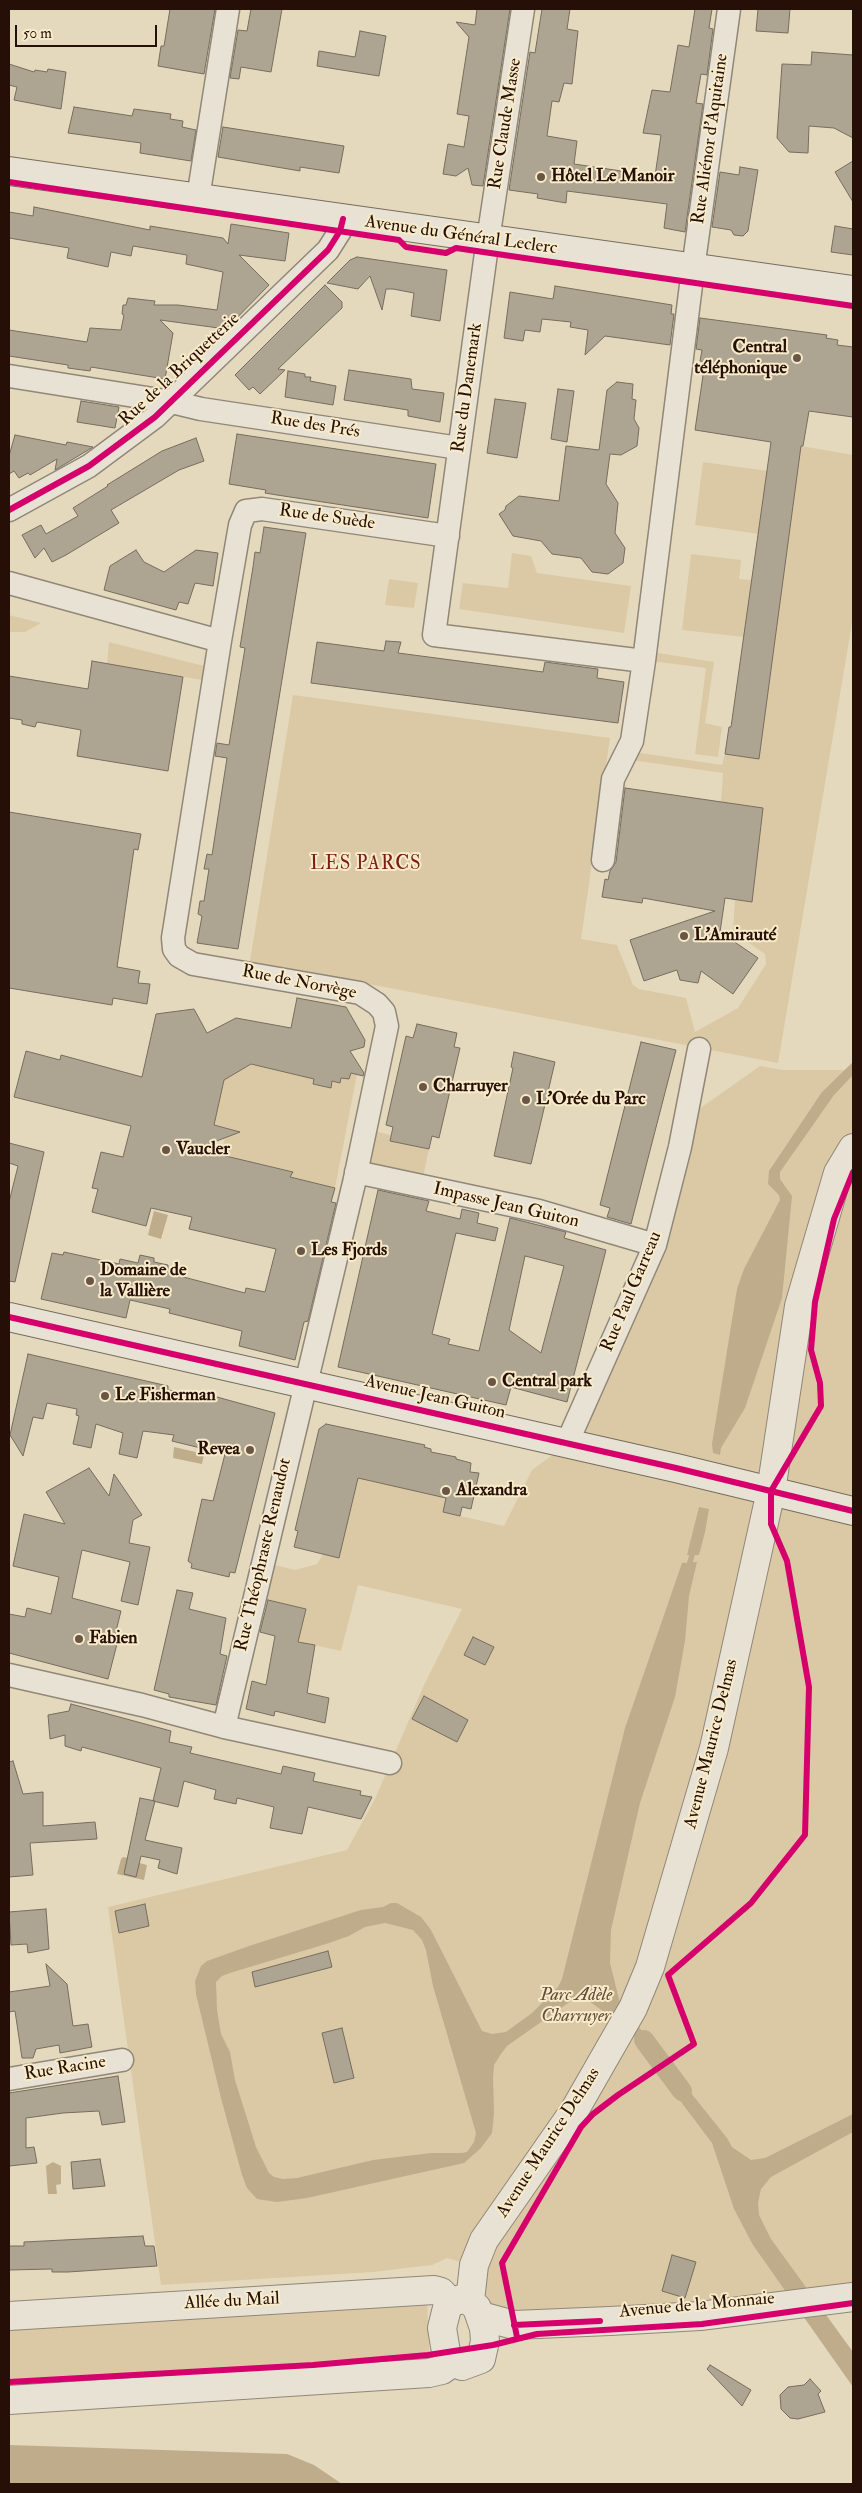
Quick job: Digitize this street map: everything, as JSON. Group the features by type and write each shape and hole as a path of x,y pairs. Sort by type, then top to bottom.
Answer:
{"street":[{"path":"198,198 228,9"},
{"name":"Rue Claude Masse","path":"488,240 523,9"},
{"name":"Rue Aliénor d'Aquitaine","path":"693,269 728,9"},
{"name":"Avenue du Général Leclerc","path":"9,171 693,269 853,290"},
{"name":"Rue de la Briquetterie","path":"9,510 89,466 136,433 172,402 328,250 340,231 343,219"},
{"name":"Rue du Danemark","path":"448,536 488,240"},
{"path":"603,860 613,779 632,740 644,661 693,269"},
{"name":"Rue des Prés","path":"9,376 172,402 201,409 459,448"},
{"name":"Rue de Suède","path":"220,641 240,525 246,511 262,509 448,536"},
{"path":"448,536 434,635 644,661"},
{"path":"9,583 220,641"},
{"name":"Rue de Norvège","path":"220,641 173,938 174,949 179,956 193,964 360,993 377,1004 384,1012 386,1037 305,1384"},
{"name":"Rue Paul Garreau","path":"567,1443 655,1245 680,1148 699,1049"},
{"name":"Avenue Maurice Delmas","path":"467,2306 474,2265 484,2240 574,2111 626,2020 650,1967 666,1919 714,1748 771,1491 799,1306 838,1173 853,1148"},
{"name":"Impasse Jean Guiton","path":"356,1172 539,1211 655,1245"},
{"name":"Avenue Jean Guiton","path":"9,1317 567,1443 853,1511"},
{"name":"Rue Théophraste Renaudot","path":"224,1727 305,1384"},
{"path":"9,1675 142,1705 224,1727 390,1763"},
{"name":"Rue Racine","path":"9,2079 122,2060"},
{"name":"Allée du Mail","path":"9,2316 434,2290 467,2306"},
{"name":"Avenue de la Monnaie","path":"467,2306 514,2325 700,2316 842,2298"},
{"path":"467,2306 485,2341 481,2358 462,2366 453,2362 442,2341 442,2328 443,2318 467,2306"},
{"path":"9,2400 429,2373 442,2370 453,2362"}],"green space":[{"path":"801,446 853,455 853,617 778,1063 250,961 293,695 610,738 581,939 617,945 633,985 639,989 686,998 695,1032 738,1008 766,964 765,954 733,932 735,899 752,900 763,808 721,802 723,773 624,759 627,751 722,765 725,754 759,759"},
{"path":"703,462 768,471 759,534 695,525"},
{"path":"512,553 531,556 537,573 631,586 624,633 459,609 463,583 508,588"},
{"path":"691,554 741,560 739,579 752,580 744,637 682,630"},
{"path":"389,579 418,583 414,608 385,605"},
{"path":"9,615 41,623 25,632 9,632"},
{"path":"109,642 216,669 214,682 107,664"},
{"path":"652,652 714,662 705,723 722,727 718,757 695,754 706,668 651,661"},
{"name":"Parc Adèle Charruyer","path":"853,1063 853,2290 608,2316 487,2310 477,2267 447,2258 432,2265 373,2272 161,2285 108,1907 347,1850 375,1799 424,1685 462,1609 358,1585 341,1651 305,1643 298,1641 306,1609 254,1597 263,1562 295,1570 317,1564 323,1554 348,1489 361,1474 369,1476 369,1481 447,1496 443,1512 504,1526 532,1470 577,1437 692,1114 760,1066 783,1070 844,1070"},
{"path":"251,1064 314,1079 313,1084 330,1088 332,1081 339,1083 341,1078 349,1079 351,1073 357,1074 335,1188 290,1177 292,1171 228,1157 220,1159 225,1138 228,1137 229,1133 227,1128 214,1125 224,1080"},
{"path":"366,1129 391,1135 390,1141 429,1149 421,1186 356,1172"},
{"path":"427,2300 430,2368 9,2393 9,2324"}],"shaded area":[{"path":"853,1062 853,1075 834,1095 780,1172 780,1179 792,1196 782,1298 745,1408 721,1448 720,1455 713,1453 712,1444 737,1289 744,1269 780,1200 779,1195 768,1184 769,1171 822,1092"},
{"path":"154,1211 168,1215 161,1239 148,1235"},
{"path":"174,1447 204,1454 202,1464 173,1458"},
{"path":"699,1507 709,1509 705,1532 699,1555 687,1555"},
{"path":"697,1562 689,1596 685,1641 675,1697 640,1803 611,1930 610,1963 620,2003 664,2059 654,2065 629,2030 582,1996 578,1996 507,2046 501,2054 494,2065 492,2133 481,2148 464,2163 307,2198 277,2202 257,2199 247,2188 242,2175 196,1994 195,1981 201,1966 207,1961 249,1946 361,1910 397,1903 421,1917 431,1930 482,2031 492,2034 506,2032 532,2013 558,1987 562,1979 625,1728 682,1563","holes":["385,1923 413,1930 422,1940 426,1950 433,1986 476,2133 474,2142 467,2152 462,2153 431,2153 373,2160 297,2178 283,2179 274,2177 269,2173 256,2147 235,2080 230,2052 221,2034 217,2010 216,1982 222,1976 326,1944 349,1936 365,1927"]},
{"path":"123,1857 147,1865 144,1880 117,1874"},
{"path":"671,2068 727,2138 732,2147 751,2160 765,2158 853,2114 853,2132 771,2177 761,2189 758,2203 759,2215 771,2239 853,2352 853,2387 753,2245 734,2209 712,2143 660,2074"},
{"path":"53,2162 61,2166 61,2184 56,2185 57,2194 48,2194 46,2166"},
{"path":"9,2445 287,2454 314,2465 342,2484 9,2484"}],"building":[{"path":"170,9 215,9 204,74 158,66 161,46 164,46"},
{"path":"251,9 282,9 271,72 241,67 239,79 230,78 238,30 247,31"},
{"path":"477,9 510,9 483,186 472,185 468,168 456,176 443,174 448,144 464,147 469,116 457,114 469,37 456,22 475,25"},
{"path":"542,9 570,9 567,29 578,31 572,84 564,83 559,102 552,101 547,136 577,141 574,164 655,176 661,135 643,133 652,90 670,92 678,45 689,47 695,9 712,9 709,28 713,29 707,75 701,74 696,103 703,104 685,232 664,228 667,204 567,191 566,203 537,198 538,194 509,190 530,52 535,53"},
{"path":"758,9 790,9 788,33 756,31"},
{"path":"360,31 386,36 379,76 317,66 319,51 355,57"},
{"path":"812,52 853,55 853,138 834,128 809,126 808,153 789,152 777,138 782,64 811,65"},
{"path":"9,64 34,72 35,70 47,72 48,69 66,72 61,109 14,100 17,87 9,85"},
{"path":"74,107 132,116 134,109 171,114 170,119 183,121 182,127 196,130 191,161 140,153 141,143 68,133"},
{"path":"223,127 344,146 339,173 300,167 300,171 218,157"},
{"path":"853,161 853,202 835,172"},
{"path":"740,167 758,170 748,231 743,236 734,235 731,230 712,227 720,172 739,175"},
{"path":"34,207 150,230 150,226 223,238 228,244 231,224 289,233 285,261 239,255 269,285 226,329 160,320 173,333 165,379 91,367 90,371 68,368 68,365 9,356 9,330 87,342 90,328 121,330 124,315 122,314 123,305 126,305 128,298 155,301 154,305 178,305 217,310 223,272 186,264 187,255 133,246 131,256 111,252 108,267 67,258 69,248 9,238 9,212 33,216"},
{"path":"835,226 853,229 853,255 831,252"},
{"path":"357,257 447,270 440,321 411,316 414,293 393,289 386,289 382,310 370,276 358,289 327,283 350,260"},
{"path":"325,285 342,302 342,308 278,369 285,370 260,394 253,387 249,390 235,375"},
{"path":"555,286 672,305 671,314 674,314 670,345 605,336 585,355 588,330 570,327 571,322 542,319 540,332 525,330 523,341 504,338 510,292 553,299"},
{"path":"700,318 827,335 826,338 838,340 837,345 853,347 853,417 809,411 803,446 801,446 759,759 725,754 729,727 731,727 771,442 695,430 705,362 700,361 702,350 696,349"},
{"path":"349,370 411,379 412,389 444,393 440,422 408,416 408,410 344,400"},
{"path":"288,371 305,374 305,377 311,377 310,381 336,386 333,405 285,397"},
{"path":"617,382 633,384 632,399 636,400 634,419 639,428 637,446 621,455 610,454 606,484 618,503 615,533 625,548 623,563 608,574 592,572 581,558 552,554 541,541 513,536 499,514 519,496 559,501 566,446 599,450 607,390"},
{"path":"558,389 574,391 567,442 551,439"},
{"path":"495,399 526,403 517,458 487,453"},
{"path":"81,401 119,407 115,428 77,422"},
{"path":"237,434 436,464 428,518 265,493 266,490 229,484"},
{"path":"15,435 66,445 67,442 93,447 55,470 57,459 30,475 28,473 19,478 14,471 9,474 9,456"},
{"path":"196,438 204,461 179,470 111,510 119,523 66,555 52,562 44,548 35,558 22,535 41,525 46,534 78,516 73,508 107,485 162,451"},
{"path":"264,527 306,533 238,949 197,943 202,916 198,914 200,901 204,901 209,869 204,869 207,854 212,855 227,758 215,756 217,743 229,745 245,648 240,647 255,552 260,553"},
{"path":"136,550 144,562 164,572 196,550 218,553 213,586 195,583 188,604 179,602 176,610 104,590 110,566"},
{"path":"386,641 401,642 398,653 543,672 545,662 598,669 597,678 624,682 618,723 311,683 317,642 384,651"},
{"path":"92,661 183,677 168,771 77,756 81,730 37,722 35,727 22,724 22,720 9,718 9,676 88,689"},
{"path":"625,788 763,808 752,902 725,898 720,932 758,958 733,994 701,971 698,983 680,980 677,970 644,981 630,940 715,911 643,898 642,903 602,897 605,879 608,880 610,871 616,862"},
{"path":"9,812 141,834 138,850 134,849 117,967 140,971 138,983 150,984 147,1004 113,998 112,1005 9,988"},
{"path":"297,998 346,1007 365,1040 364,1047 350,1051 364,1073 363,1076 351,1073 349,1079 341,1078 340,1083 332,1081 331,1088 313,1084 314,1079 251,1064 224,1080 214,1125 240,1132 196,1149 293,1172 290,1177 335,1188 331,1202 336,1203 308,1321 304,1322 295,1360 239,1346 242,1331 169,1313 170,1309 130,1300 126,1318 41,1299 52,1253 63,1255 64,1252 119,1264 120,1259 138,1263 140,1255 154,1258 154,1262 168,1265 168,1273 245,1293 246,1288 265,1292 276,1249 189,1229 192,1217 151,1208 146,1226 92,1212 98,1189 92,1188 101,1152 123,1157 131,1126 14,1097 26,1051 60,1060 61,1055 142,1077 156,1014 194,1009 207,1033 236,1018 291,1028"},
{"name":"Charruyer","path":"417,1024 457,1033 454,1047 460,1048 439,1138 432,1136 429,1149 390,1141 393,1127 386,1125 406,1036 413,1038"},
{"path":"641,1042 676,1050 631,1224 607,1217 610,1208 600,1205"},
{"name":"L'Orée du Parc","path":"514,1052 555,1062 531,1164 494,1156 513,1068 511,1067"},
{"path":"9,1143 44,1152 15,1282 9,1281 9,1202 18,1166 9,1163"},
{"path":"378,1190 429,1201 426,1211 460,1219 462,1209 479,1213 477,1223 498,1228 495,1241 456,1233 432,1334 450,1339 448,1344 479,1351 510,1218 566,1232 564,1238 606,1250 567,1402 511,1387 506,1405 338,1367","holes":["525,1256 564,1266 541,1353 509,1330"]},
{"path":"28,1354 168,1386 168,1390 217,1397 275,1413 235,1573 230,1572 229,1577 191,1568 192,1564 188,1561 202,1499 213,1501 225,1454 172,1441 174,1435 143,1431 137,1458 119,1454 123,1433 96,1424 91,1448 73,1444 79,1416 76,1415 77,1409 47,1403 43,1419 33,1417 23,1456 10,1435"},
{"name":"Alexandra","path":"326,1424 425,1445 424,1447 431,1449 431,1452 456,1457 456,1459 471,1463 470,1472 479,1473 471,1509 462,1507 460,1516 443,1512 446,1498 358,1478 339,1558 294,1547 298,1531 295,1530 319,1429"},
{"path":"89,1468 109,1496 114,1474 142,1515 133,1520 129,1543 150,1547 138,1605 121,1601 130,1562 82,1550 72,1598 121,1611 113,1643 117,1644 108,1679 9,1653 9,1614 25,1617 27,1608 51,1614 59,1577 13,1566 24,1514 65,1524 46,1492"},
{"path":"177,1590 193,1593 189,1609 226,1618 220,1654 227,1656 216,1705 169,1697 169,1694 154,1690"},
{"path":"268,1600 306,1609 298,1642 315,1645 307,1693 329,1698 325,1723 275,1711 274,1716 246,1709 252,1681 266,1685 275,1636 260,1632"},
{"path":"473,1637 494,1647 485,1665 464,1655"},
{"path":"424,1696 468,1720 457,1742 412,1719"},
{"path":"71,1704 171,1731 169,1742 192,1747 190,1753 281,1774 283,1766 315,1773 313,1781 361,1791 360,1795 372,1797 361,1819 308,1807 302,1834 270,1828 274,1807 237,1798 236,1804 214,1799 216,1790 184,1781 178,1807 153,1801 161,1768 82,1747 81,1751 65,1746 65,1735 50,1739 48,1715 69,1711"},
{"path":"13,1761 23,1794 43,1792 43,1826 95,1822 97,1839 30,1843 33,1875 9,1877 9,1762"},
{"path":"140,1798 155,1801 145,1840 182,1848 177,1874 158,1868 160,1860 141,1856 136,1877 124,1874"},
{"path":"145,1904 149,1926 119,1933 115,1911"},
{"path":"46,1909 49,1949 28,1953 27,1944 11,1945 9,1912"},
{"path":"328,1951 332,1967 255,1987 252,1972"},
{"path":"46,1964 67,1984 73,2026 88,2024 92,2047 60,2053 59,2045 36,2049 33,2058 22,2058 15,2011 9,2012 9,1992 50,1986"},
{"path":"342,2028 354,2078 334,2083 322,2033"},
{"path":"118,2076 125,2122 102,2125 99,2111 26,2118 26,2148 34,2147 37,2163 9,2166 9,2093"},
{"path":"100,2159 105,2186 73,2189 71,2162"},
{"path":"143,2236 145,2246 154,2246 157,2266 68,2272 52,2272 52,2269 9,2270 9,2246 24,2246 24,2242"},
{"path":"672,2255 696,2262 685,2298 662,2291"},
{"path":"710,2365 751,2390 742,2406 707,2369"},
{"path":"810,2379 821,2391 818,2394 825,2412 798,2419 790,2418 781,2409 780,2395 788,2387 804,2385"}],"waterway":[{"path":"690,1562 694,1549"},
{"path":"644,2040 682,2091"}],"cycle path":[{"path":"9,182 399,240 406,247 446,253 456,248 853,306"},
{"path":"9,510 89,466 155,417 328,250 340,231 343,219"},
{"path":"517,2337 502,2263 581,2127 593,2114 618,2095 694,2044 668,1975 751,1903 805,1835 809,1687 787,1561 771,1524 771,1491 821,1406 820,1383 811,1350 815,1302 834,1219 853,1172"},
{"path":"9,1317 676,1468 853,1511"},
{"path":"9,2382 313,2365 428,2355 493,2345 537,2334 702,2324 853,2303"},
{"path":"514,2325 600,2321"}],"place":[{"name":"Hôtel Le Manoir","path":"541,177"},
{"name":"Central téléphonique","path":"797,358"},
{"name":"L'Amirauté","path":"684,936"},
{"name":"Charruyer","path":"423,1087"},
{"name":"L'Orée du Parc","path":"526,1100"},
{"name":"Vaucler","path":"166,1150"},
{"name":"Les Fjords","path":"301,1251"},
{"name":"Domaine de la Vallière","path":"90,1281"},
{"name":"Central park","path":"492,1382"},
{"name":"Le Fisherman","path":"105,1396"},
{"name":"Revea","path":"250,1450"},
{"name":"Alexandra","path":"446,1491"},
{"name":"Fabien","path":"79,1639"}],"district":[{"name":"LES PARCS","path":"366,865"}]}
